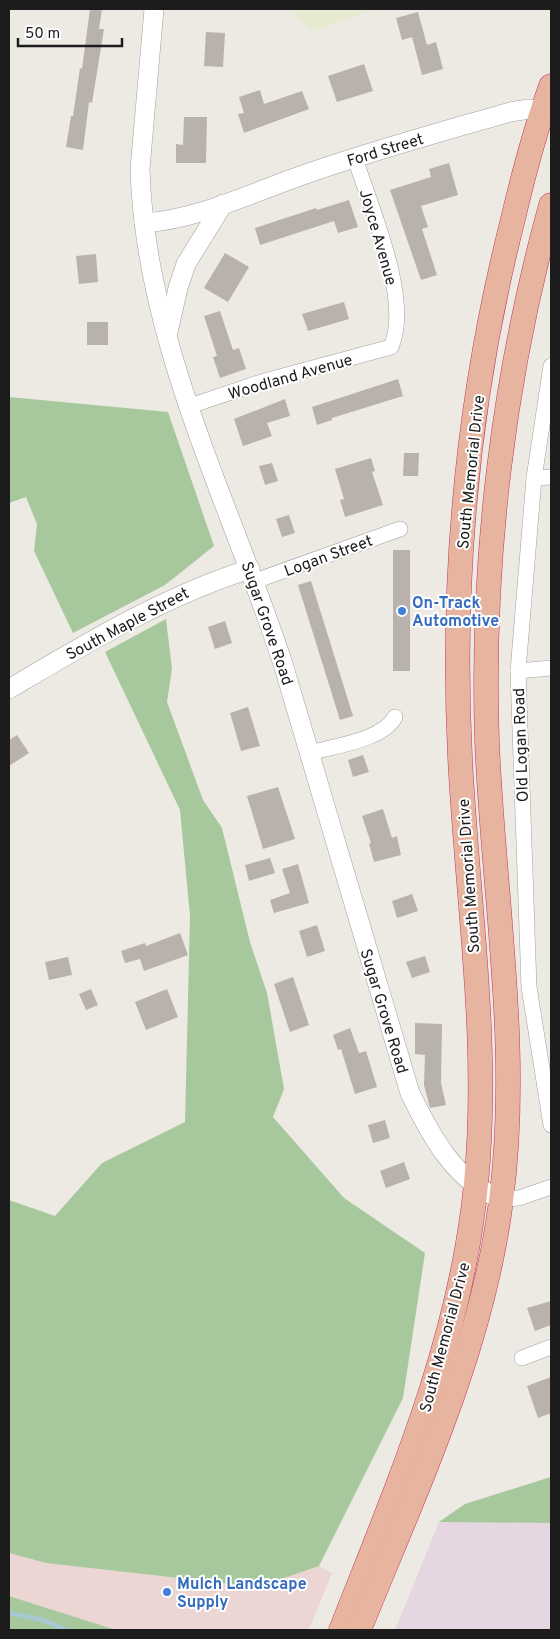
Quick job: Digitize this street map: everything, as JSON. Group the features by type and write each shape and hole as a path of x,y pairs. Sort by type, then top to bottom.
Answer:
{"highway":[{"name":"South Memorial Drive","path":"341,1630 403,1474 443,1356 466,1256 476,1186 480,1132 480,1063 458,697 458,614 462,531 471,439 490,321 506,244 547,110 551,86"},
{"name":"South Memorial Drive","path":"359,1630 448,1408 472,1338 488,1278 502,1199 507,1146 508,1082 506,1009 487,739 488,593 495,511 508,408 529,292 551,205"}],"street":[{"name":"Sugar Grove Road","path":"154,9 140,169 144,222 168,335 211,469 252,575 310,753 410,1092 441,1149 458,1170 476,1186 502,1199"},
{"name":"Ford Street","path":"144,222 182,218 355,158 510,112 547,110"},
{"name":"Joyce Avenue","path":"355,158 394,286 398,322 391,346"},
{"path":"168,335 186,264 223,204"},
{"name":"Woodland Avenue","path":"190,406 261,382 391,346"},
{"name":"Old Logan Road","path":"551,366 534,478 518,671 529,987 551,1125"},
{"path":"534,478 551,477"},
{"name":"Logan Street","path":"252,575 400,529"},
{"name":"South Maple Street","path":"9,689 159,605 197,586 252,575"},
{"path":"518,671 551,668"},
{"path":"310,753 379,732 391,723 395,716"},
{"path":"502,1199 519,1198 551,1187"},
{"path":"522,1358 551,1347"}],"shaded area":[{"path":"439,1522 551,1523 551,1630 395,1630"},
{"name":"Mulch Landscape Supply","path":"9,1553 46,1563 258,1587 319,1566 332,1573 309,1630 116,1630 9,1596"}],"green space":[{"path":"296,9 375,9 312,31 295,15"},
{"path":"9,397 168,412 214,546 165,585 73,633 34,551 37,524 26,497 9,503"},
{"path":"166,619 172,669 167,702 203,800 222,828 250,942 267,993 284,1089 273,1117 344,1198 425,1253 403,1398 319,1566 258,1587 46,1563 9,1553 9,1200 55,1216 102,1163 185,1122 190,916 180,810 105,652"},
{"path":"551,1477 551,1523 439,1522 465,1504"},
{"path":"9,1596 116,1630 9,1630"}],"building":[{"path":"90,9 102,9 99,29 104,29 92,103 89,102 83,150 66,147 80,68 82,69"},
{"path":"418,12 427,45 436,42 443,69 422,75 412,37 402,40 396,18"},
{"path":"206,32 225,33 223,67 204,66"},
{"path":"364,64 373,91 337,102 328,76"},
{"path":"260,90 264,104 302,91 309,109 244,133 238,114 244,113 239,97"},
{"path":"184,117 207,117 206,163 176,163 176,144 183,145"},
{"path":"449,163 458,195 421,206 428,227 422,229 437,275 421,280 390,190 431,177 429,169"},
{"path":"349,200 358,227 338,233 334,221 260,245 255,228 316,208 317,210"},
{"path":"225,253 249,267 228,302 204,288"},
{"path":"96,254 98,282 79,284 76,256"},
{"path":"344,302 349,319 308,331 302,314"},
{"path":"220,311 233,350 239,348 246,369 220,378 213,357 217,356 204,316"},
{"path":"87,322 108,322 108,345 87,345"},
{"path":"398,379 403,396 332,418 332,420 317,425 312,407"},
{"path":"285,399 290,416 267,423 272,436 243,446 234,419"},
{"path":"404,453 419,453 418,476 403,476"},
{"path":"371,458 375,471 372,472 383,505 345,517 340,500 344,499 335,469"},
{"path":"272,463 278,481 265,485 259,466"},
{"path":"289,515 295,533 282,537 276,519"},
{"name":"On-Track Automotive","path":"393,550 410,550 410,671 393,671"},
{"path":"311,581 353,716 340,720 298,585"},
{"path":"225,621 232,643 215,649 208,627"},
{"path":"248,707 260,746 241,751 230,713"},
{"path":"17,735 29,753 9,766 9,740"},
{"path":"363,755 369,772 353,777 348,760"},
{"path":"278,787 295,839 263,849 247,796"},
{"path":"383,809 392,838 397,836 401,855 374,862 369,844 371,843 362,816"},
{"path":"270,858 275,873 249,881 245,865"},
{"path":"298,864 309,903 274,913 270,900 290,893 282,869"},
{"path":"412,894 418,911 397,918 392,901"},
{"path":"317,925 325,951 307,957 299,931"},
{"path":"180,933 188,955 144,971 140,959 125,963 121,951 145,943 146,946"},
{"path":"425,956 430,972 412,978 406,962"},
{"path":"68,957 72,975 49,980 45,962"},
{"path":"293,977 309,1025 290,1032 274,984"},
{"path":"91,989 98,1005 86,1010 79,994"},
{"path":"167,989 178,1017 146,1030 135,1002"},
{"path":"415,1023 442,1024 441,1083 446,1105 430,1108 424,1085 425,1055 415,1054"},
{"path":"350,1028 359,1053 366,1051 377,1087 355,1094 341,1049 338,1050 333,1035"},
{"path":"385,1120 390,1138 373,1143 368,1125"},
{"path":"404,1162 410,1179 386,1188 380,1171"},
{"path":"551,1301 551,1325 535,1331 527,1308"},
{"path":"551,1377 551,1413 538,1418 527,1386"}],"waterway":[{"path":"9,1613 43,1620 66,1630"}],"place":[{"name":"On-Track Automotive","path":"402,611"},
{"name":"Mulch Landscape Supply","path":"167,1592"}]}
